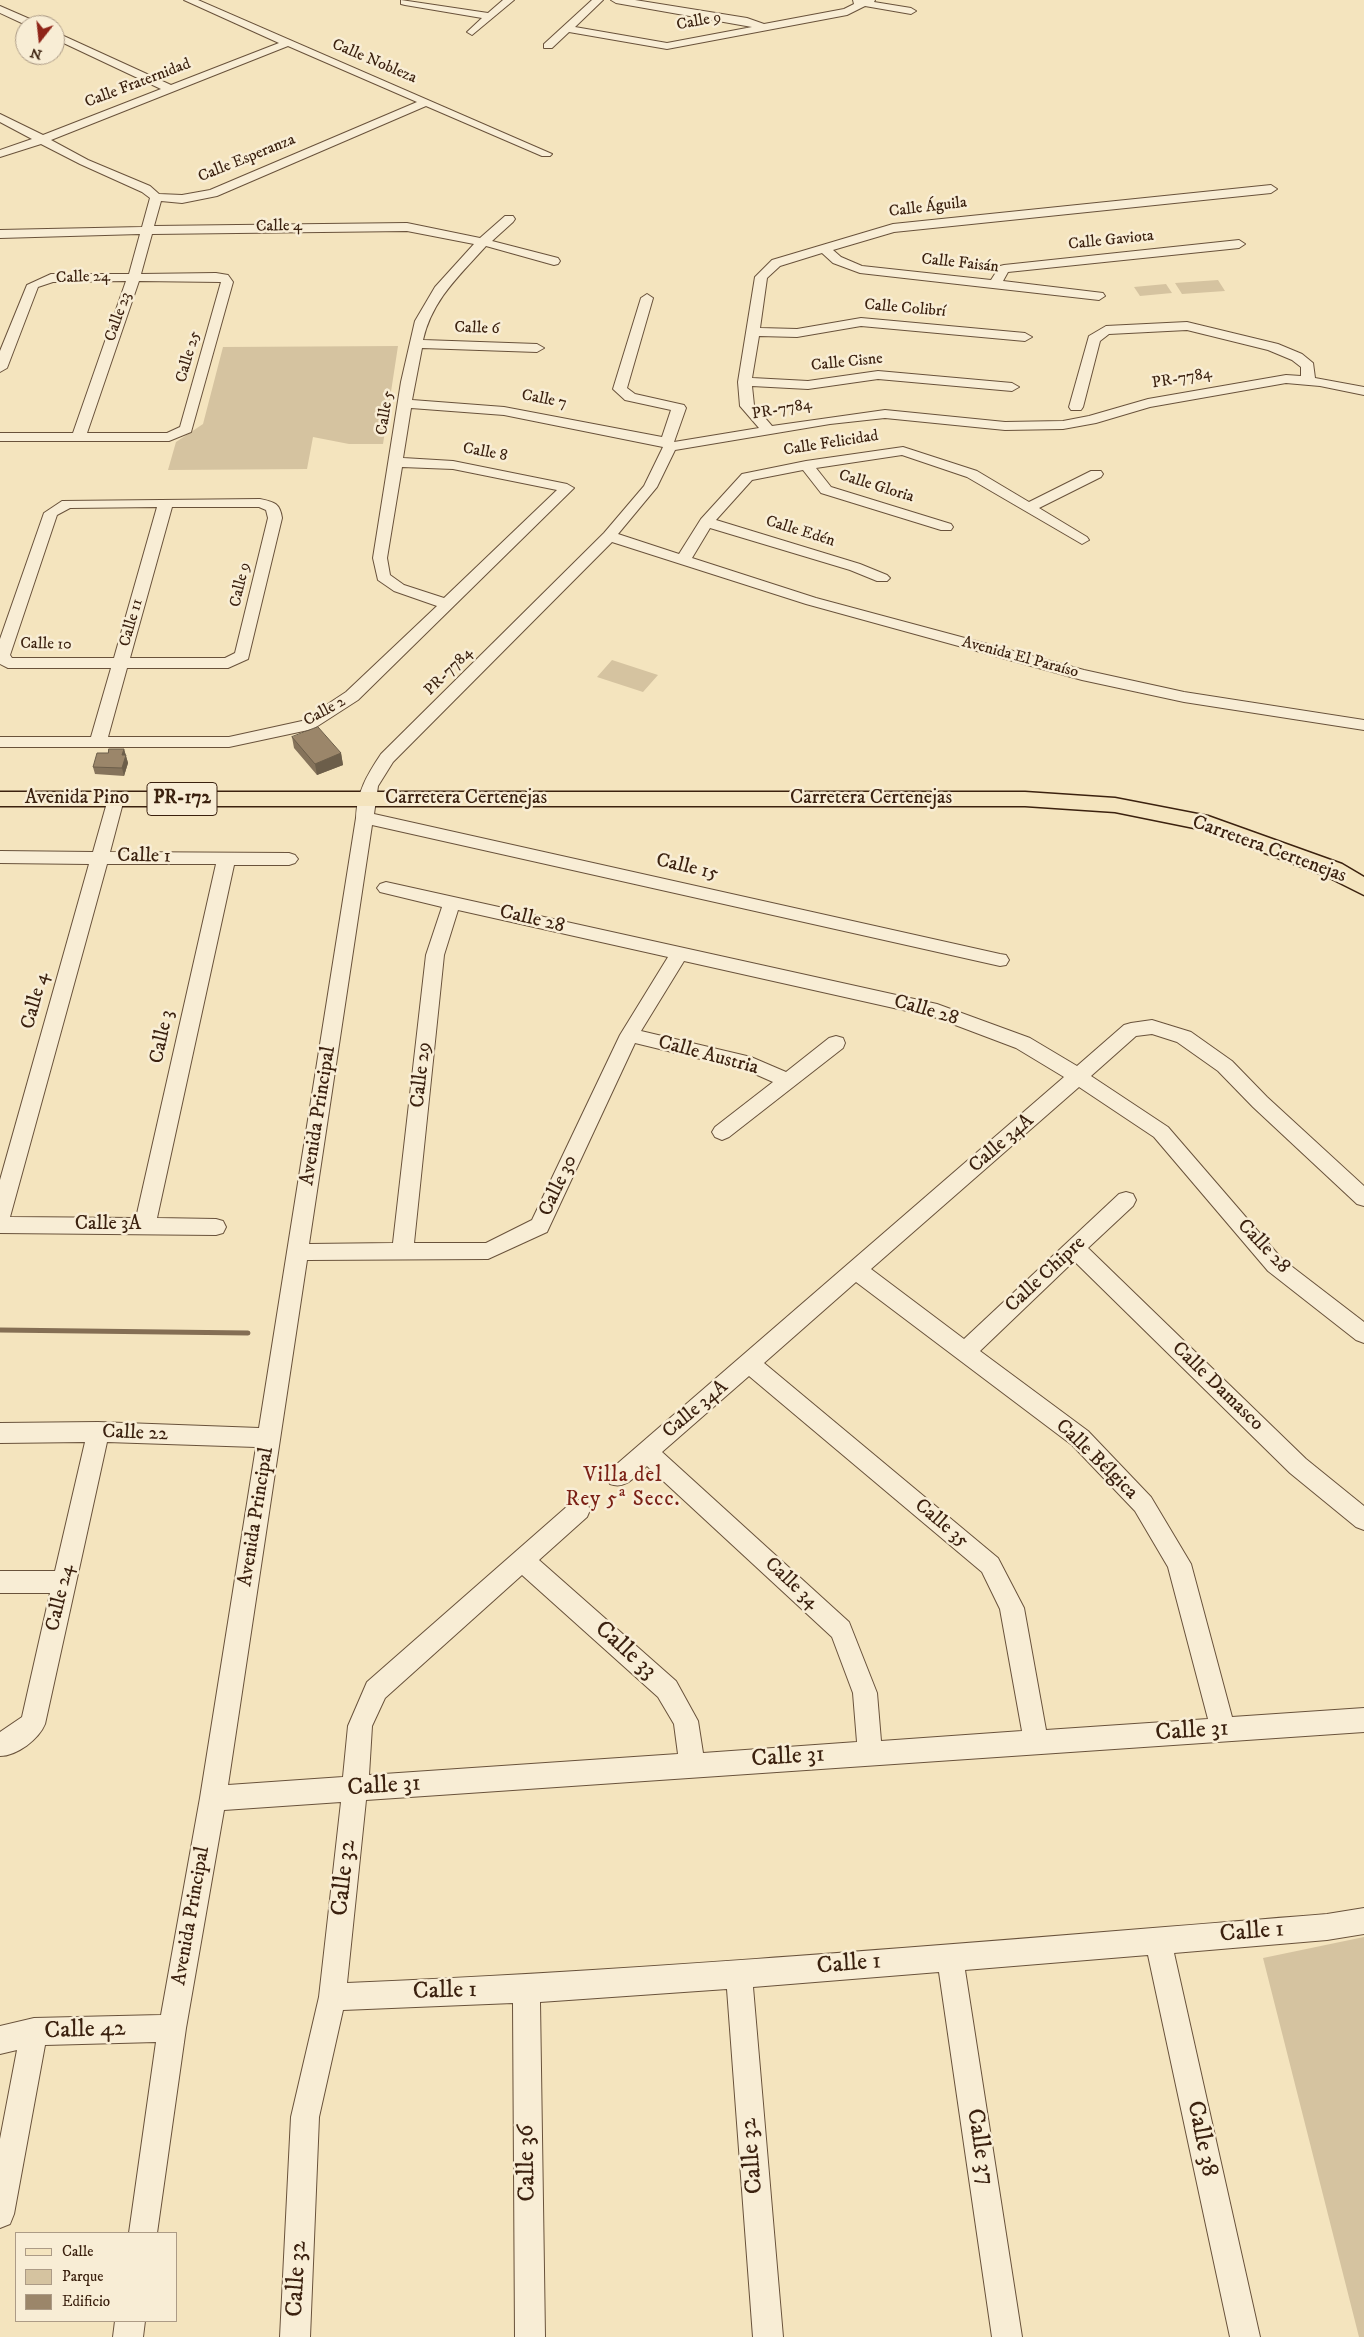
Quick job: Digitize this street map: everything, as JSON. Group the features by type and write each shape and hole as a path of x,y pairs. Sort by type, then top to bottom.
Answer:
{"main road":[{"name":"Avenida Pino","path":"0,799 116,799 364,808"},
{"name":"Carretera Certenejas","path":"364,808 1025,799 1115,805 1208,823 1334,870 1364,887"}],"street":[{"name":"Calle Nobleza","path":"189,0 546,154"},
{"path":"472,32 508,0"},
{"path":"548,46 598,0"},
{"path":"616,0 747,21 764,27"},
{"path":"842,0 867,2 911,11"},
{"path":"405,2 490,16"},
{"name":"Calle 9","path":"567,30 667,46 847,12 867,2"},
{"path":"0,8 15,15"},
{"path":"65,39 171,89"},
{"name":"Calle Fraternidad","path":"0,154 43,139 287,43"},
{"name":"Calle Esperanza","path":"0,117 84,162 146,189 156,197 182,199 213,193 427,102"},
{"name":"Calle Águila","path":"770,430 747,406 745,382 761,277 776,263 893,228 1271,189"},
{"name":"Calle 23","path":"79,436 134,276 156,197"},
{"name":"Calle 5","path":"447,604 399,588 384,577 380,558 395,462 416,344 422,321 439,290 482,242 510,219"},
{"name":"Calle 4","path":"0,234 407,227 482,242 554,261"},
{"name":"Calle Gaviota","path":"995,284 1004,269 1239,244"},
{"name":"Calle Faisán","path":"824,248 837,260 860,269 1099,296"},
{"name":"Calle 24","path":"0,368 32,285 51,278 134,276"},
{"name":"Calle 25","path":"79,436 169,436 186,429 227,282 224,278 216,277 134,276"},
{"path":"647,298 620,389 630,397 679,408 668,444"},
{"name":"Calle Colibrí","path":"753,332 798,333 861,322 1025,337"},
{"path":"1076,407 1094,339 1106,330 1121,328 1187,326 1273,347 1297,356 1308,366 1308,381"},
{"name":"Calle 6","path":"416,344 538,348"},
{"name":"Calle Cisne","path":"745,382 808,385 878,375 1012,387"},
{"name":"PR-7784","path":"364,808 367,790 387,758 610,536 650,487 668,444 830,420 885,414 1005,426 1062,425 1091,420 1148,402 1286,379 1364,391"},
{"name":"Calle 7","path":"406,404 504,411 668,444"},
{"path":"0,437 79,436"},
{"name":"Calle Felicidad","path":"683,560 706,522 747,477 806,465 903,451 972,474 1082,540"},
{"name":"Calle 8","path":"395,462 453,465 567,488"},
{"name":"Calle Gloria","path":"806,465 826,490 946,527"},
{"path":"1029,508 1096,474"},
{"name":"Calle 2","path":"0,742 229,742 307,725 352,696 567,488"},
{"name":"Calle 9","path":"120,664 228,663 242,656 275,518 273,507 260,503 166,503"},
{"name":"Calle 11","path":"98,742 166,503"},
{"name":"Calle 10","path":"120,664 8,662 2,656 51,513 67,504 166,503"},
{"name":"Calle Edén","path":"706,522 855,567 882,578"},
{"path":"610,536 683,560"},
{"name":"Avenida El Paraíso","path":"683,560 811,601 1082,675 1184,697 1364,726"},
{"name":"Calle 4","path":"0,1216 116,799"},
{"name":"Calle 15","path":"364,808 1000,960"},
{"name":"Avenida Principal","path":"143,2232 172,2028 213,1798 298,1252 364,808"},
{"name":"Calle 1","path":"0,856 289,859"},
{"name":"Calle 3","path":"145,1225 226,859"},
{"name":"Calle 28","path":"386,888 937,1011 1022,1043 1079,1077 1161,1132 1275,1265 1364,1334"},
{"name":"Calle 29","path":"403,1250 435,955 452,902"},
{"name":"Calle 30","path":"298,1252 488,1251 540,1226 629,1035 679,954"},
{"name":"Calle 34A","path":"618,1477 750,1364 1131,1030 1152,1027 1184,1037 1225,1066 1260,1102 1364,1198"},
{"name":"Calle Austria","path":"629,1035 751,1064 786,1080"},
{"path":"722,1132 786,1080 836,1043"},
{"name":"Calle Chipre","path":"965,1350 1126,1200"},
{"name":"Calle 3A","path":"0,1225 216,1227"},
{"name":"Calle Damasco","path":"1074,1249 1298,1466 1364,1520"},
{"name":"Calle Bélgica","path":"856,1270 1080,1438 1142,1504 1179,1564 1223,1730"},
{"name":"Calle 35","path":"750,1364 990,1565 1012,1608 1036,1742"},
{"name":"Calle 24","path":"0,1744 6,1744 33,1724 98,1432"},
{"name":"Calle 22","path":"0,1433 98,1432 269,1438"},
{"name":"Calle 34","path":"647,1452 841,1630 865,1693 870,1753"},
{"name":"Calle 32","path":"295,2337 306,2117 332,1997 356,1789 360,1726 376,1690 579,1510"},
{"name":"Calle 33","path":"522,1560 667,1689 686,1722 692,1765"},
{"path":"0,1582 65,1582"},
{"name":"Calle 31","path":"213,1798 1364,1720"},
{"name":"Calle 1","path":"332,1997 526,1989 738,1974 1327,1927 1364,1921"},
{"name":"Calle 38","path":"1158,1940 1245,2337"},
{"name":"Calle 37","path":"950,1957 1007,2337"},
{"name":"Calle 32","path":"738,1974 768,2337"},
{"name":"Calle 36","path":"526,1989 530,2337"},
{"name":"Calle 42","path":"0,2040 34,2032 172,2028"},
{"path":"0,2214 34,2032"},
{"path":"128,2337 130,2322"}],"green space":[{"path":"1218,280 1225,291 1182,294 1175,283"},
{"path":"1166,284 1172,293 1140,296 1134,287"},
{"path":"398,346 383,444 349,444 313,437 307,469 168,470 176,442 203,424 223,347"},
{"path":"612,660 658,675 643,692 597,677"},
{"path":"1364,1937 1364,2337 1359,2337 1263,1958"}],"building":[{"path":"318,727 341,753 315,764 292,737"},
{"path":"109,749 124,749 122,755 126,755 122,768 93,767 97,753 108,753"}],"waterway":[{"path":"0,1330 248,1333"}],"district":[{"name":"Villa del Rey 5ª Secc.","path":"623,1489"}]}
